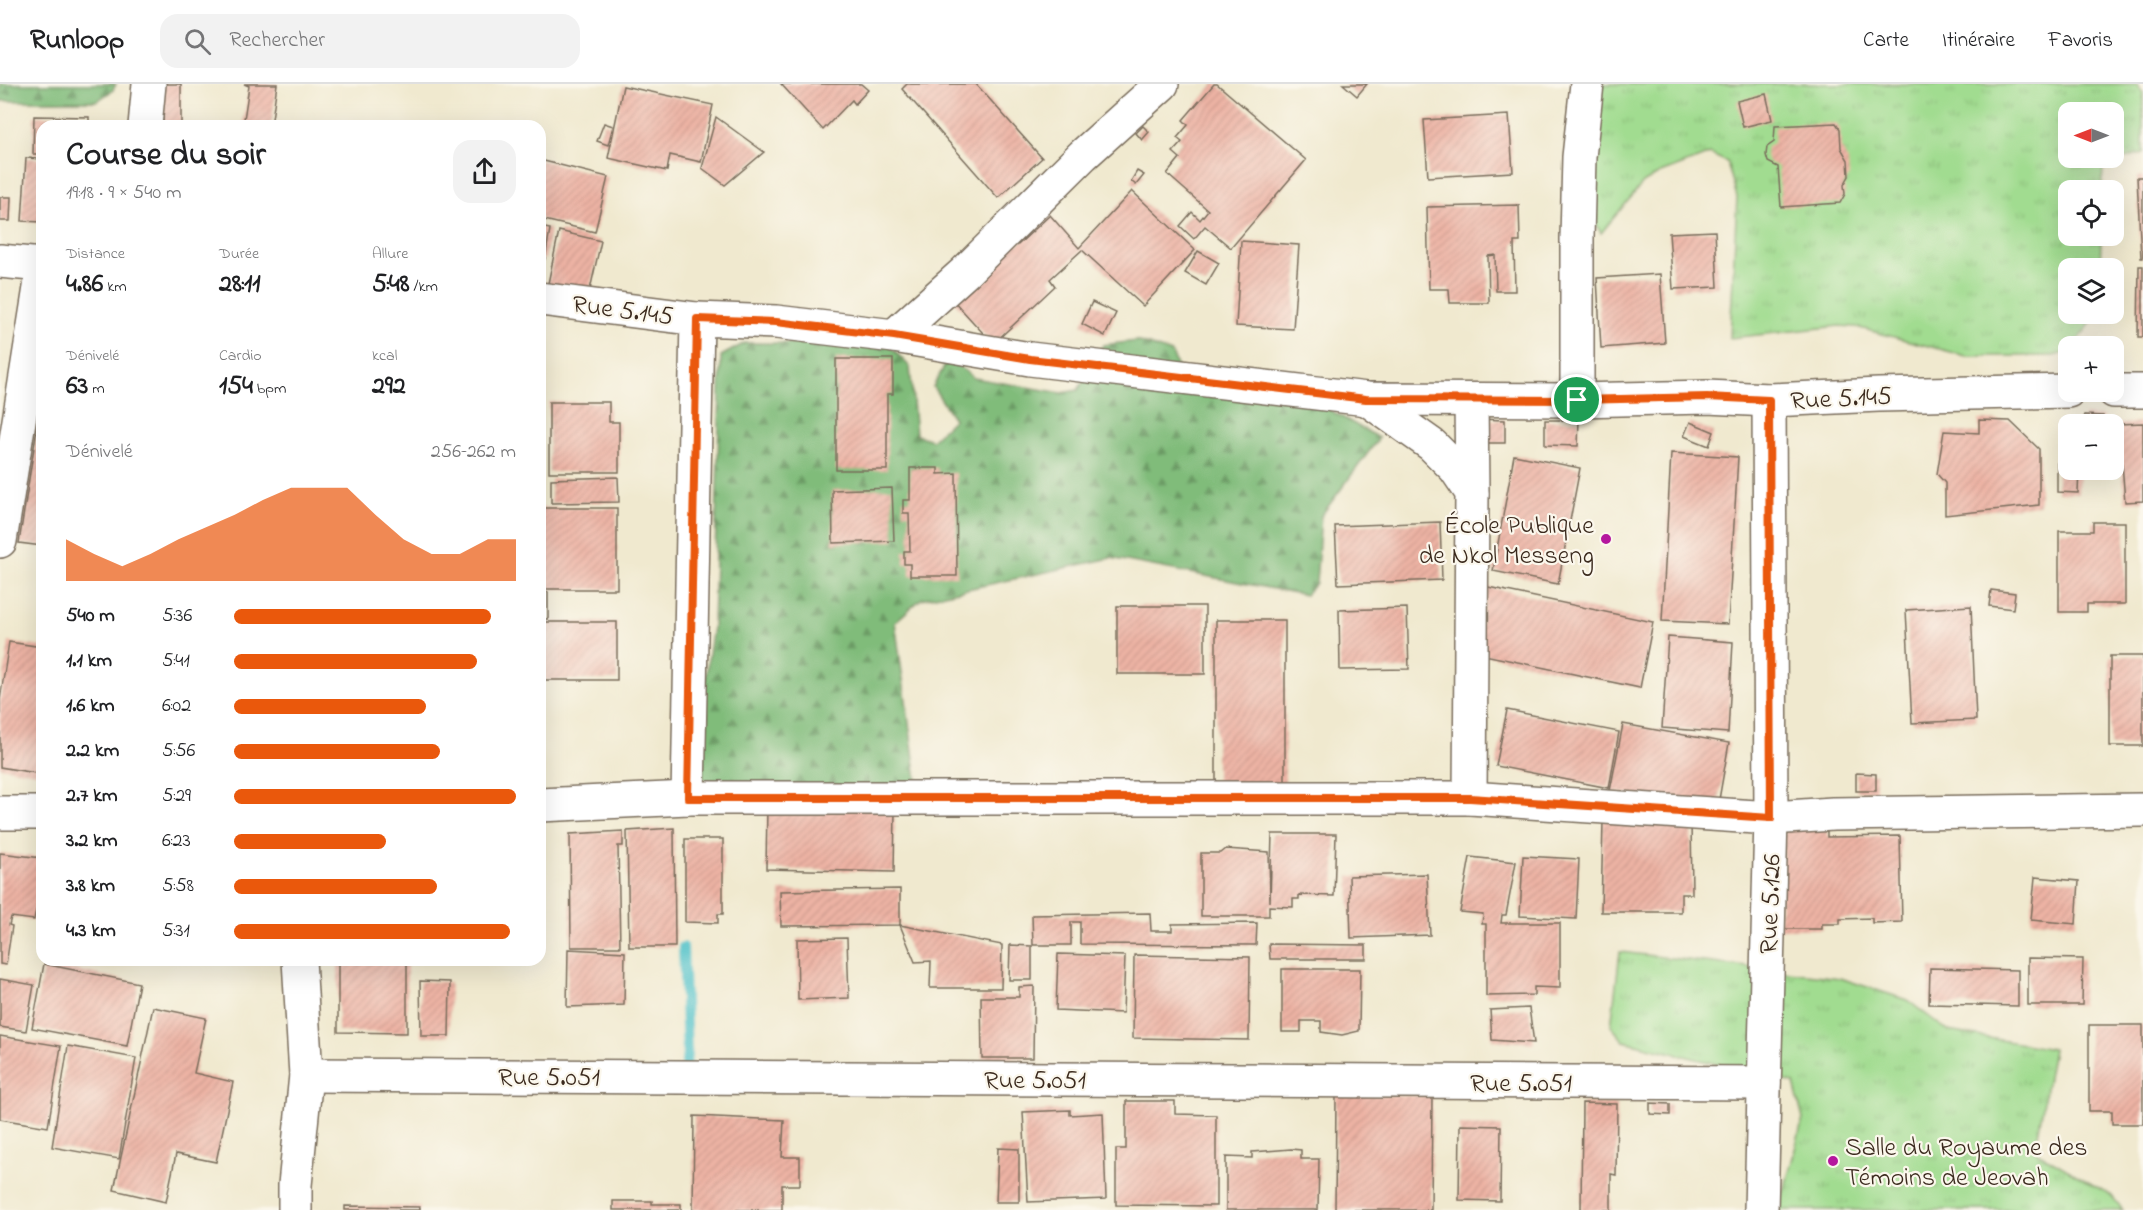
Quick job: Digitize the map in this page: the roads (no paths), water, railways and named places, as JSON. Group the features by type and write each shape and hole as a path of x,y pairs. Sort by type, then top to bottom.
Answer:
{"street":[{"path":"145,120 149,84"},
{"path":"894,336 964,273 1083,155 1162,84"},
{"path":"1577,400 1579,169 1587,84"},
{"path":"0,261 36,264"},
{"name":"Rue 5.145","path":"546,300 697,319 776,322 894,336 1030,359 1366,399 1577,400 1707,397 1769,400 2058,391"},
{"path":"0,541 36,313"},
{"path":"688,798 697,319"},
{"path":"2124,391 2143,391"},
{"path":"1366,399 1432,445 1455,468 1472,493"},
{"path":"1470,798 1472,400"},
{"path":"1769,400 1771,818 1833,814 2143,810"},
{"name":"Rue 5.126","path":"546,805 688,798 1470,798 1771,818 1761,1210"},
{"path":"0,813 36,813"},
{"path":"296,1210 295,1185 306,1075 299,966"},
{"name":"Rue 5.051","path":"306,1075 1764,1083"}],"waterway":[{"path":"683,947 687,1053 685,1073"}],"place":[{"name":"École Publique de Nkol Messeng","path":"1606,539"},
{"name":"Salle du Royaume des Témoins de Jeovah","path":"1833,1161"}]}
